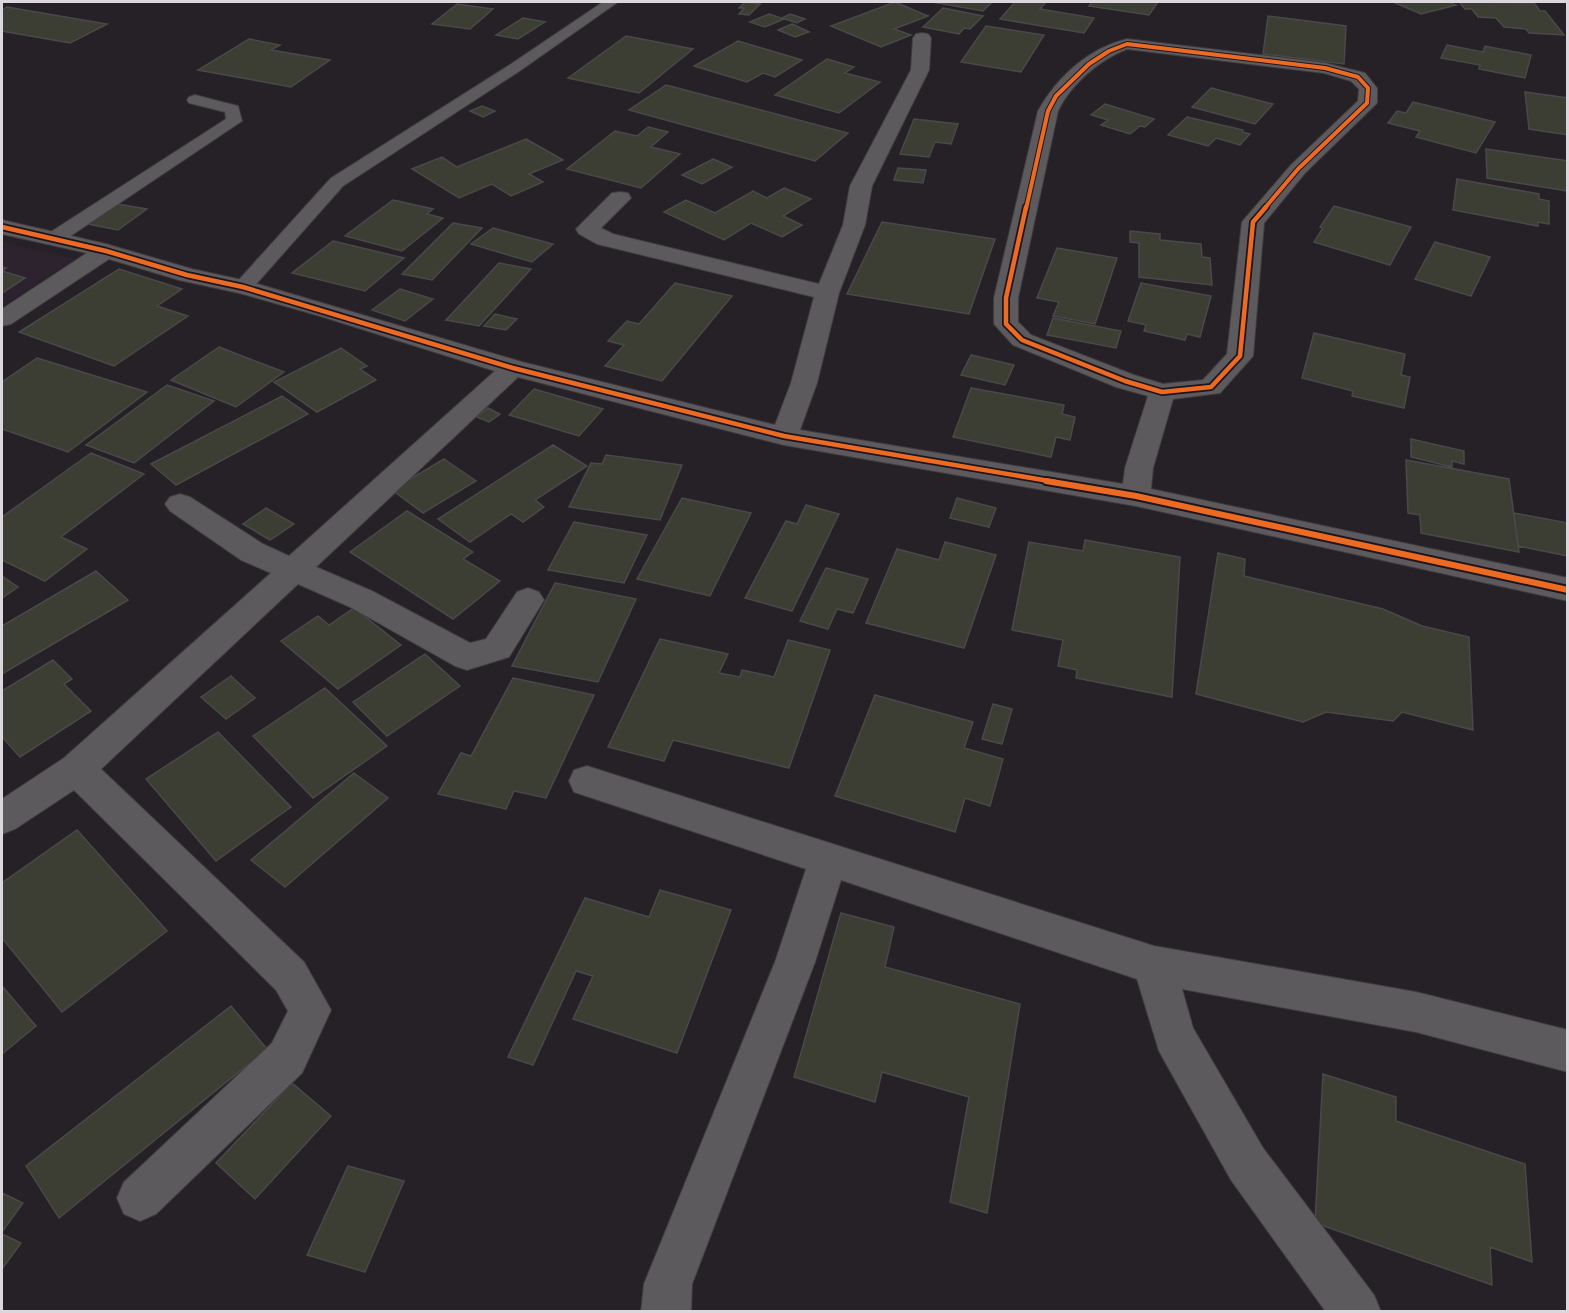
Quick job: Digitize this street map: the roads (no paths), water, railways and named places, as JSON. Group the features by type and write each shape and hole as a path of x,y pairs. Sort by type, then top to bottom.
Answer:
{"street":[{"path":"784,436 804,383 827,293 854,225 861,186 920,70 922,38"},
{"path":"1127,44 1325,68 1358,77 1368,88 1367,103 1298,169 1253,222 1240,356 1211,387 1162,392 1125,381 1022,340 1005,324 1006,298 1048,111 1056,95 1083,69 1108,51 1119,45 1127,44"},
{"path":"620,198 587,229 605,239 827,293"},
{"path":"2,227 106,251 187,275 329,310 513,368 784,436 1136,496 1568,590"},
{"path":"2,319 106,251"},
{"path":"2,818 77,769 513,368"},
{"path":"1136,496 1139,468 1162,392"},
{"path":"180,504 252,552 361,599 467,657 497,648 528,600"},
{"path":"77,769 290,976 310,1010 287,1058 140,1198"},
{"path":"587,781 1154,966 1416,1012 1568,1051"},
{"path":"666,1311 668,1284 795,962 828,861"},
{"path":"1154,966 1174,1036 1248,1164 1357,1311"}],"lane":[{"path":"243,287 337,182 516,67 611,2"},
{"path":"53,239 234,121 232,110 195,100"}]}
